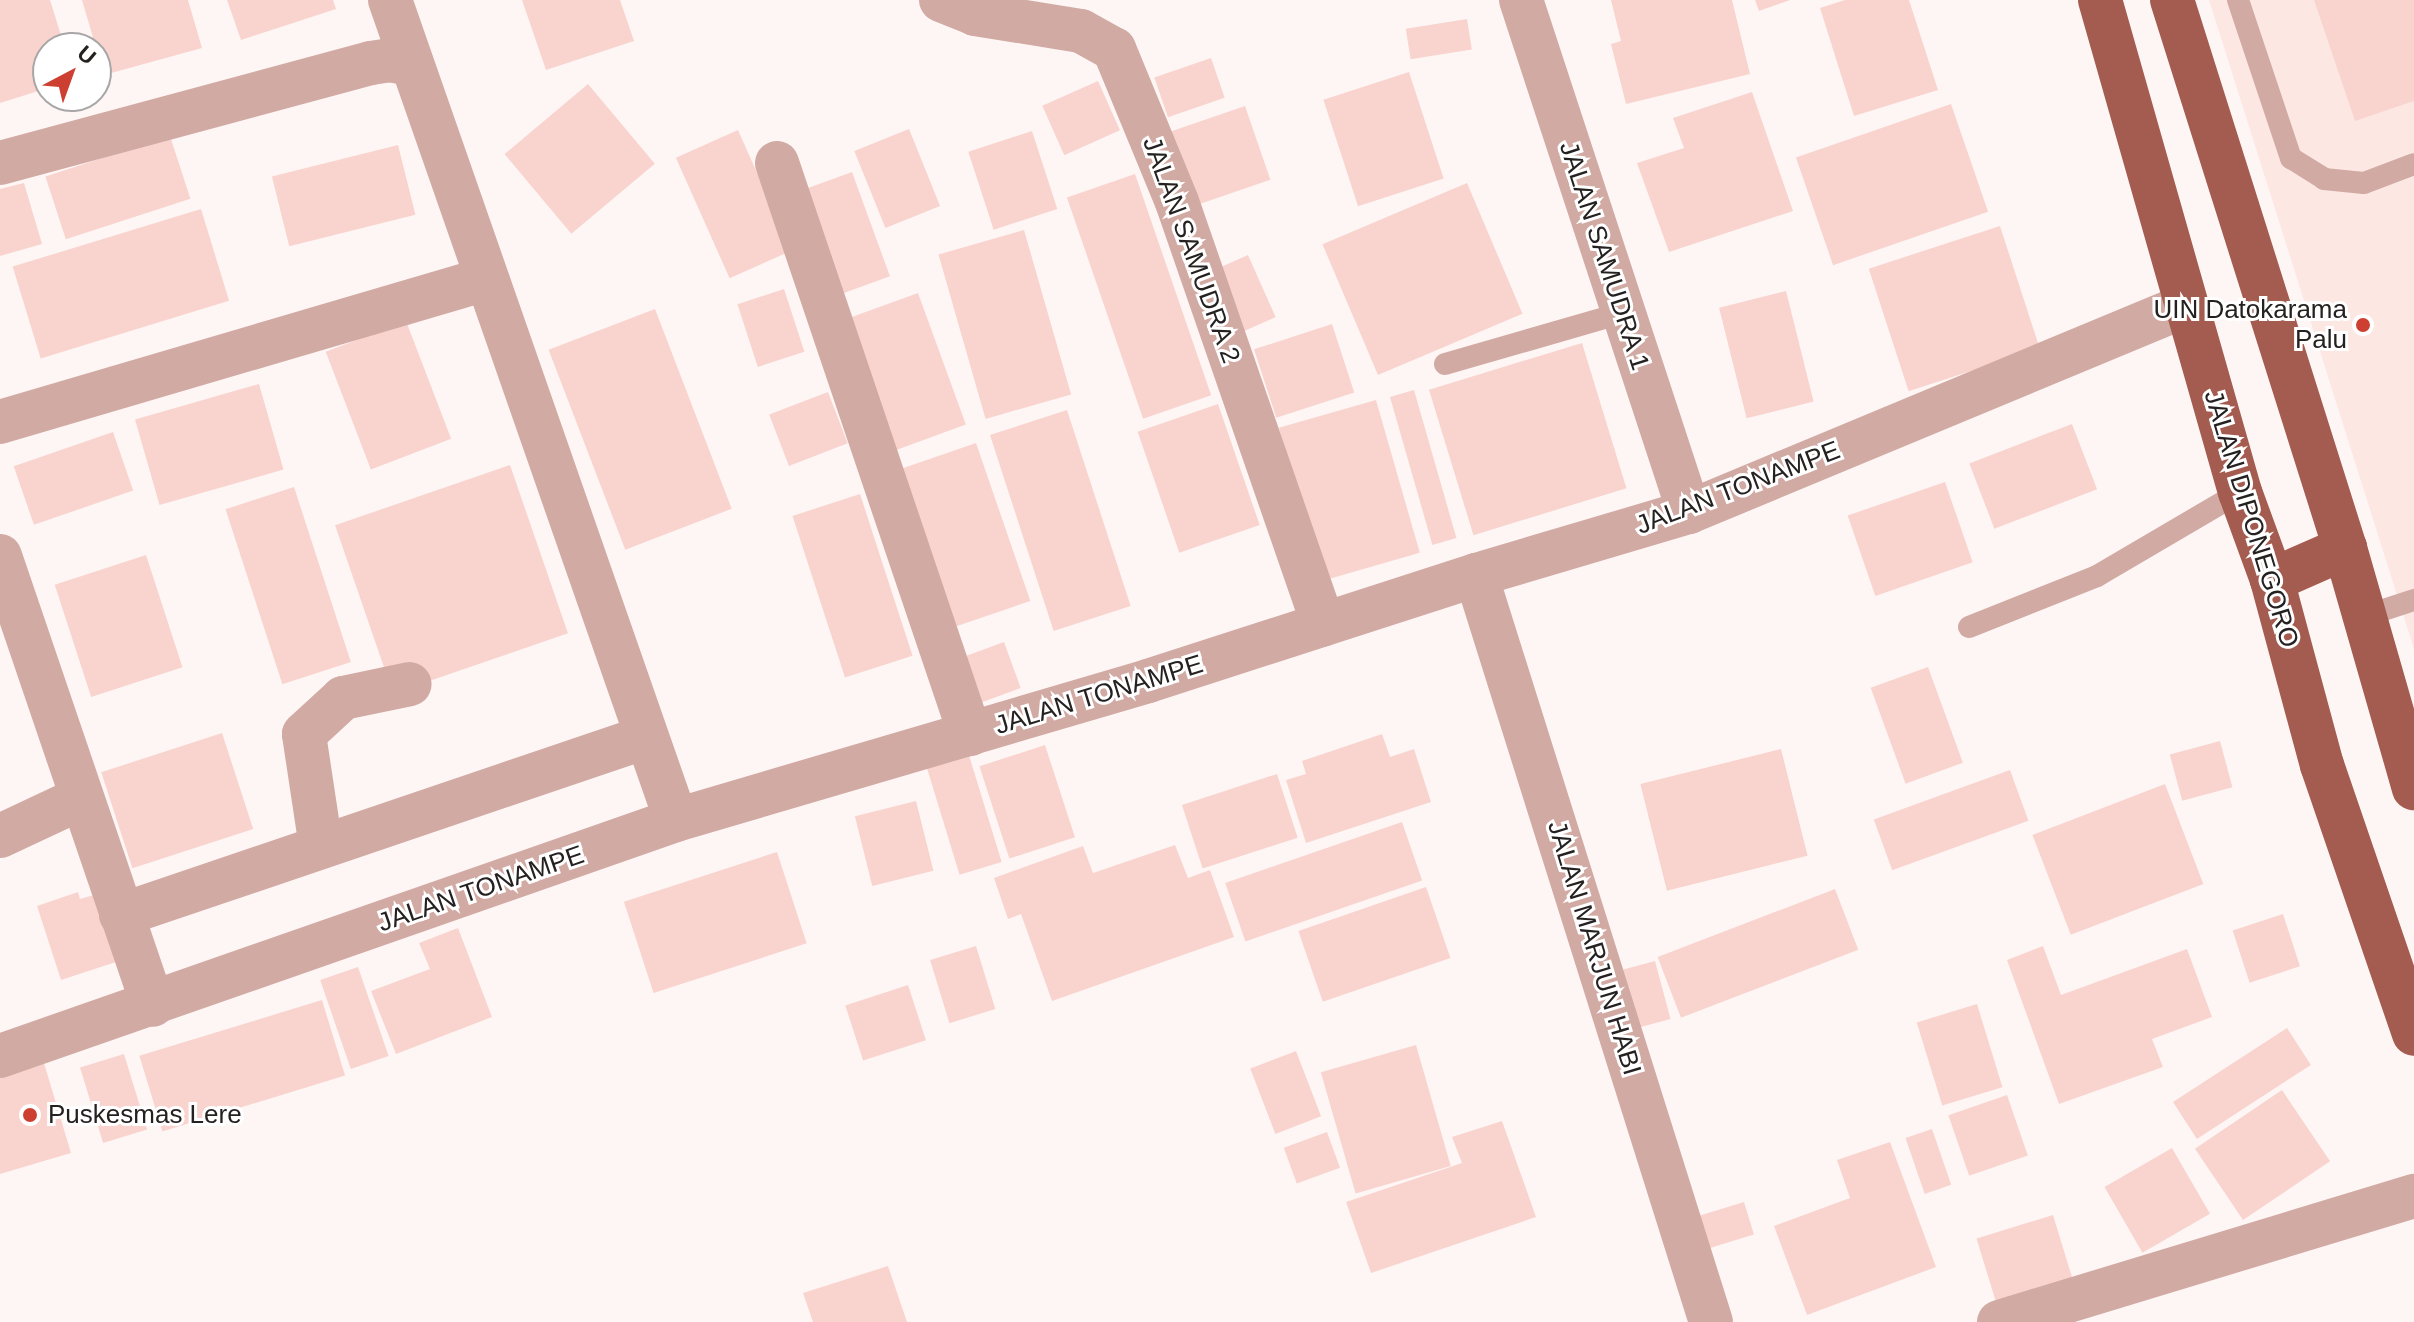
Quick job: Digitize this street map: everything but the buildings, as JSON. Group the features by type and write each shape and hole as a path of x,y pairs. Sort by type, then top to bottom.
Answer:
{"highway":[{"name":"JALAN DIPONEGORO","path":"2100,0 2240,492 2272,580 2322,765 2414,1034"},
{"path":"2172,0 2345,548 2414,788"},
{"path":"2272,580 2345,548"}],"street":[{"path":"390,0 676,820"},
{"name":"JALAN SAMUDRA 2","path":"941,0 975,14 1081,31 1114,49 1177,202 1323,624"},
{"name":"JALAN SAMUDRA 1","path":"1521,0 1689,512"},
{"path":"0,163 371,63 389,60 411,64"},
{"path":"777,163 970,734"},
{"path":"0,422 486,279"},
{"name":"JALAN TONAMPE","path":"0,1056 676,820 970,734 1476,575 1689,512 2187,305"},
{"path":"0,556 153,1005"},
{"name":"JALAN MARJUN HABI","path":"1476,575 1711,1322"},
{"path":"321,847 304,734 343,698 410,684"},
{"path":"121,915 646,737"},
{"path":"0,836 81,798"},
{"path":"1999,1322 2414,1196"}],"lane":[{"path":"2238,0 2291,158 2324,179 2364,183 2414,164"},
{"path":"1445,364 1622,313"},
{"path":"1969,627 2097,576 2240,492"},
{"path":"2365,616 2414,600"}],"shaded area":[{"name":"UIN Datokarama Palu","path":"2209,0 2414,0 2414,649"}],"place":[{"name":"UIN Datokarama Palu","path":"2363,325"},
{"name":"Puskesmas Lere","path":"30,1115"}]}
